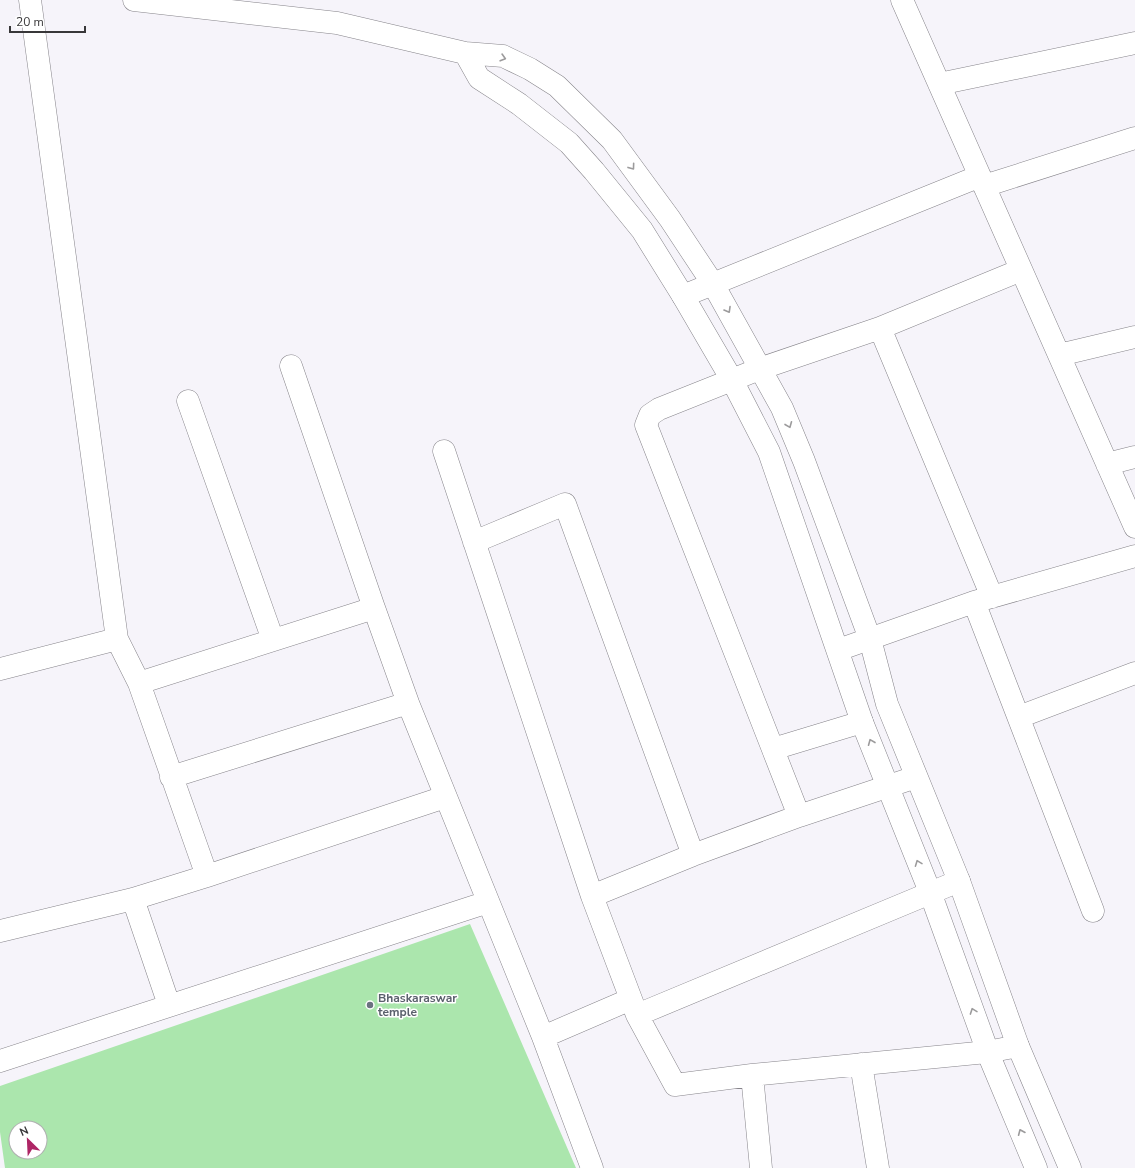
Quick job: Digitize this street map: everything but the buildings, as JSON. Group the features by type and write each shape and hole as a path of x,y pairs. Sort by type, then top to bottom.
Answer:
{"street":[{"path":"30,0 117,639 139,682 171,777 207,876"},
{"path":"134,0 337,23 465,53 503,56 530,69 556,86 612,140 670,219 713,284 762,368 782,408 804,461 870,639 888,704 959,881 1018,1046 1070,1168"},
{"path":"902,0 1135,527"},
{"path":"939,84 1135,43"},
{"path":"465,53 479,78 519,104 569,143 642,230 683,296 732,380 768,452 862,722 930,892 987,1052 1036,1168"},
{"path":"683,296 982,181 1135,138"},
{"path":"585,161 612,140"},
{"path":"799,816 646,425 650,415 659,409 762,368 880,328 1021,270"},
{"path":"880,328 983,600 1019,717 1093,911"},
{"path":"1059,355 1135,337"},
{"path":"291,366 408,703 543,1038 592,1168"},
{"path":"188,402 273,640"},
{"path":"444,451 592,896 634,1007 675,1086 752,1075 987,1052 1018,1046"},
{"path":"1107,464 1135,457"},
{"path":"474,542 565,504 693,855"},
{"path":"838,650 983,600 1135,556"},
{"path":"139,682 374,608"},
{"path":"0,670 117,639"},
{"path":"1019,717 1135,673"},
{"path":"171,777 408,703"},
{"path":"773,749 862,722"},
{"path":"592,896 693,855 799,816 916,777"},
{"path":"0,931 134,899 445,797"},
{"path":"543,1038 634,1007 959,881"},
{"path":"134,899 169,1005"},
{"path":"0,1061 488,902"},
{"path":"956,966 985,954"},
{"path":"861,1064 878,1168"},
{"path":"752,1075 761,1168"}],"green space":[{"name":"Bhaskaraswar temple","path":"470,924 576,1168 5,1168 0,1132 0,1086"}],"place":[{"name":"Bhaskaraswar temple","path":"370,1005"}]}
